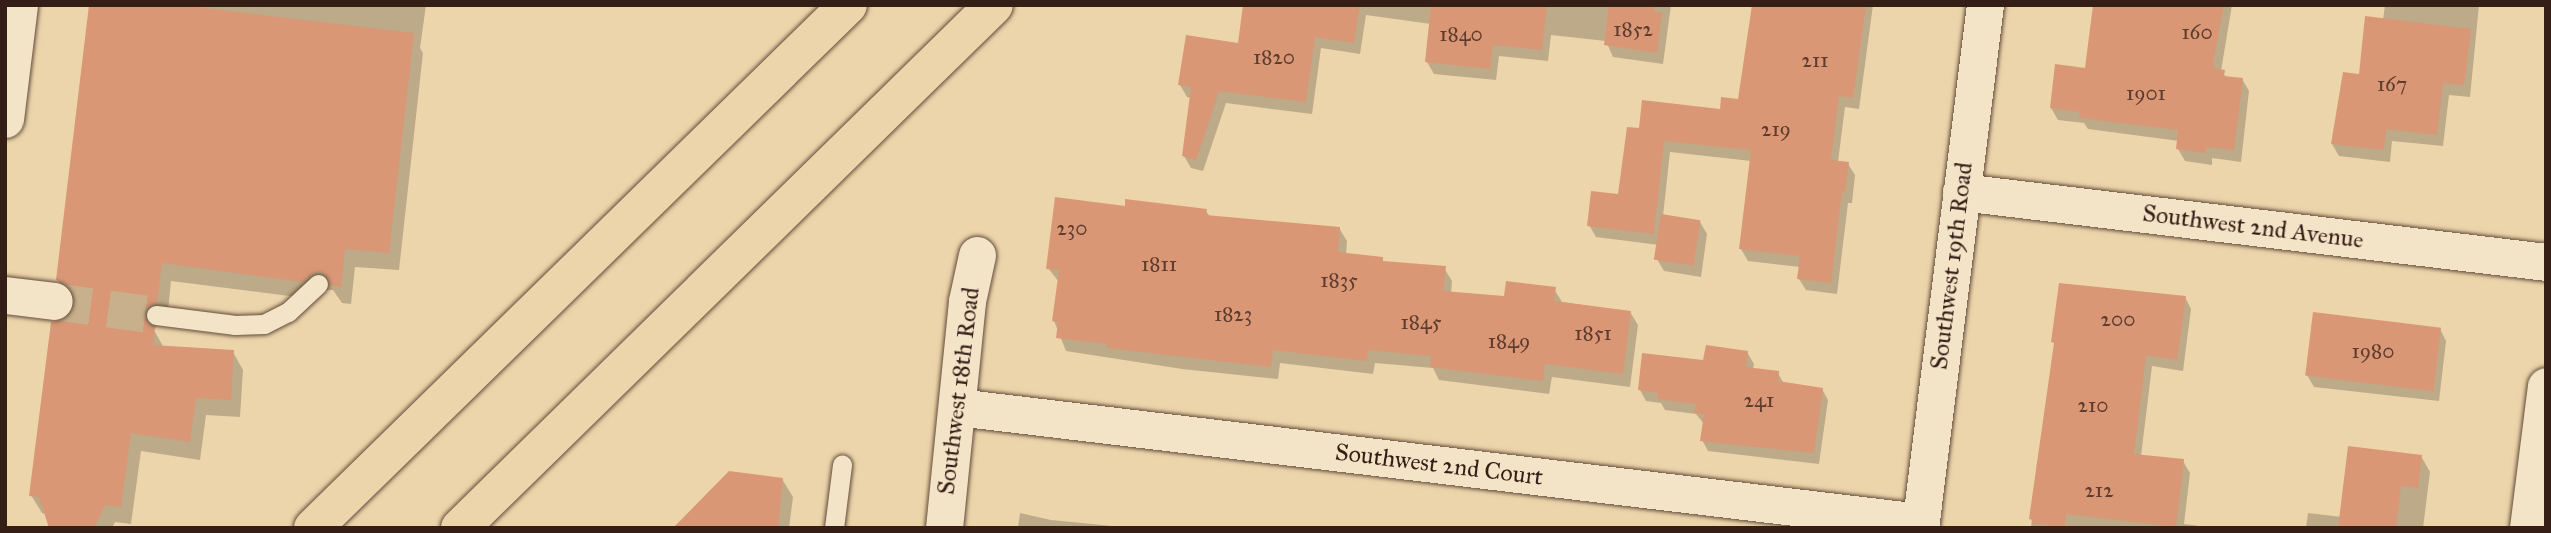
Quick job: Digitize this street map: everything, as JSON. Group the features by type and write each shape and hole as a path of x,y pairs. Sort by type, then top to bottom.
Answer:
{"highway":[{"path":"313,528 848,5"},
{"path":"460,528 994,5"}],"street":[{"path":"5,119 19,5"},
{"name":"Southwest 19th Road","path":"1920,525 1985,5"},
{"name":"Southwest 2nd Avenue","path":"1961,192 2546,261"},
{"name":"Southwest 18th Road","path":"944,528 967,300 977,255"},
{"path":"5,295 54,301"},
{"path":"2528,528 2546,386"},
{"name":"Southwest 2nd Court","path":"957,407 1920,525"}],"lane":[{"path":"156,315 235,325 264,324 288,313 318,284"},
{"path":"834,528 842,465"}],"building":[{"path":"89,5 179,5 414,33 389,253 345,249 341,287 330,285 327,276 321,272 315,272 302,282 162,263 157,303 147,307 144,314 148,324 155,327 153,345 234,350 231,400 196,398 190,442 131,433 121,507 105,505 94,528 49,528 39,497 29,496 51,322 63,320 71,313 75,304 73,292 66,284 56,280"},
{"path":"1243,5 1360,5 1354,43 1315,37 1306,102 1219,91 1196,160 1182,156 1191,87 1178,85 1186,35 1238,43"},
{"path":"1431,5 1547,5 1542,50 1493,45 1490,69 1425,62"},
{"path":"1609,5 1655,5 1654,12 1662,13 1657,53 1604,45"},
{"path":"1752,5 1866,5 1853,98 1839,96 1831,160 1849,162 1845,192 1842,191 1831,283 1797,279 1800,256 1739,249 1751,150 1664,141 1654,234 1587,226 1591,191 1618,194 1627,127 1639,128 1642,100 1720,109 1721,97 1738,99"},
{"path":"2093,5 2224,5 2213,63 2214,68 2225,70 2224,76 2243,78 2234,150 2206,147 2206,153 2176,149 2178,130 2079,118 2080,112 2050,108 2055,64 2085,68"},
{"path":"2365,16 2471,29 2464,85 2443,83 2437,135 2386,129 2384,150 2331,144 2343,72 2359,74"},
{"path":"1055,197 1125,206 1125,199 1207,209 1206,215 1340,227 1338,252 1383,257 1383,261 1446,266 1443,291 1504,296 1506,281 1556,287 1554,301 1631,311 1623,374 1545,364 1543,381 1430,367 1431,356 1368,350 1367,361 1273,350 1271,367 1107,348 1107,344 1056,338 1058,322 1052,321 1059,270 1046,269"},
{"path":"1661,214 1701,220 1693,266 1654,259"},
{"path":"2059,283 2186,296 2177,360 2146,355 2134,454 2184,459 2176,527 2066,514 2065,527 2032,524 2033,520 2029,519 2054,343 2051,342"},
{"path":"2313,312 2441,328 2433,391 2305,376"},
{"path":"1706,345 1748,351 1746,367 1779,371 1778,381 1823,388 1814,453 1700,441 1704,414 1694,413 1696,404 1657,399 1658,393 1638,390 1642,353 1703,360"},
{"path":"2348,446 2422,455 2418,488 2401,486 2396,528 2338,528"},
{"path":"729,471 783,478 778,528 673,528"}],"tunnel":[{"path":"54,301 156,315"}]}
